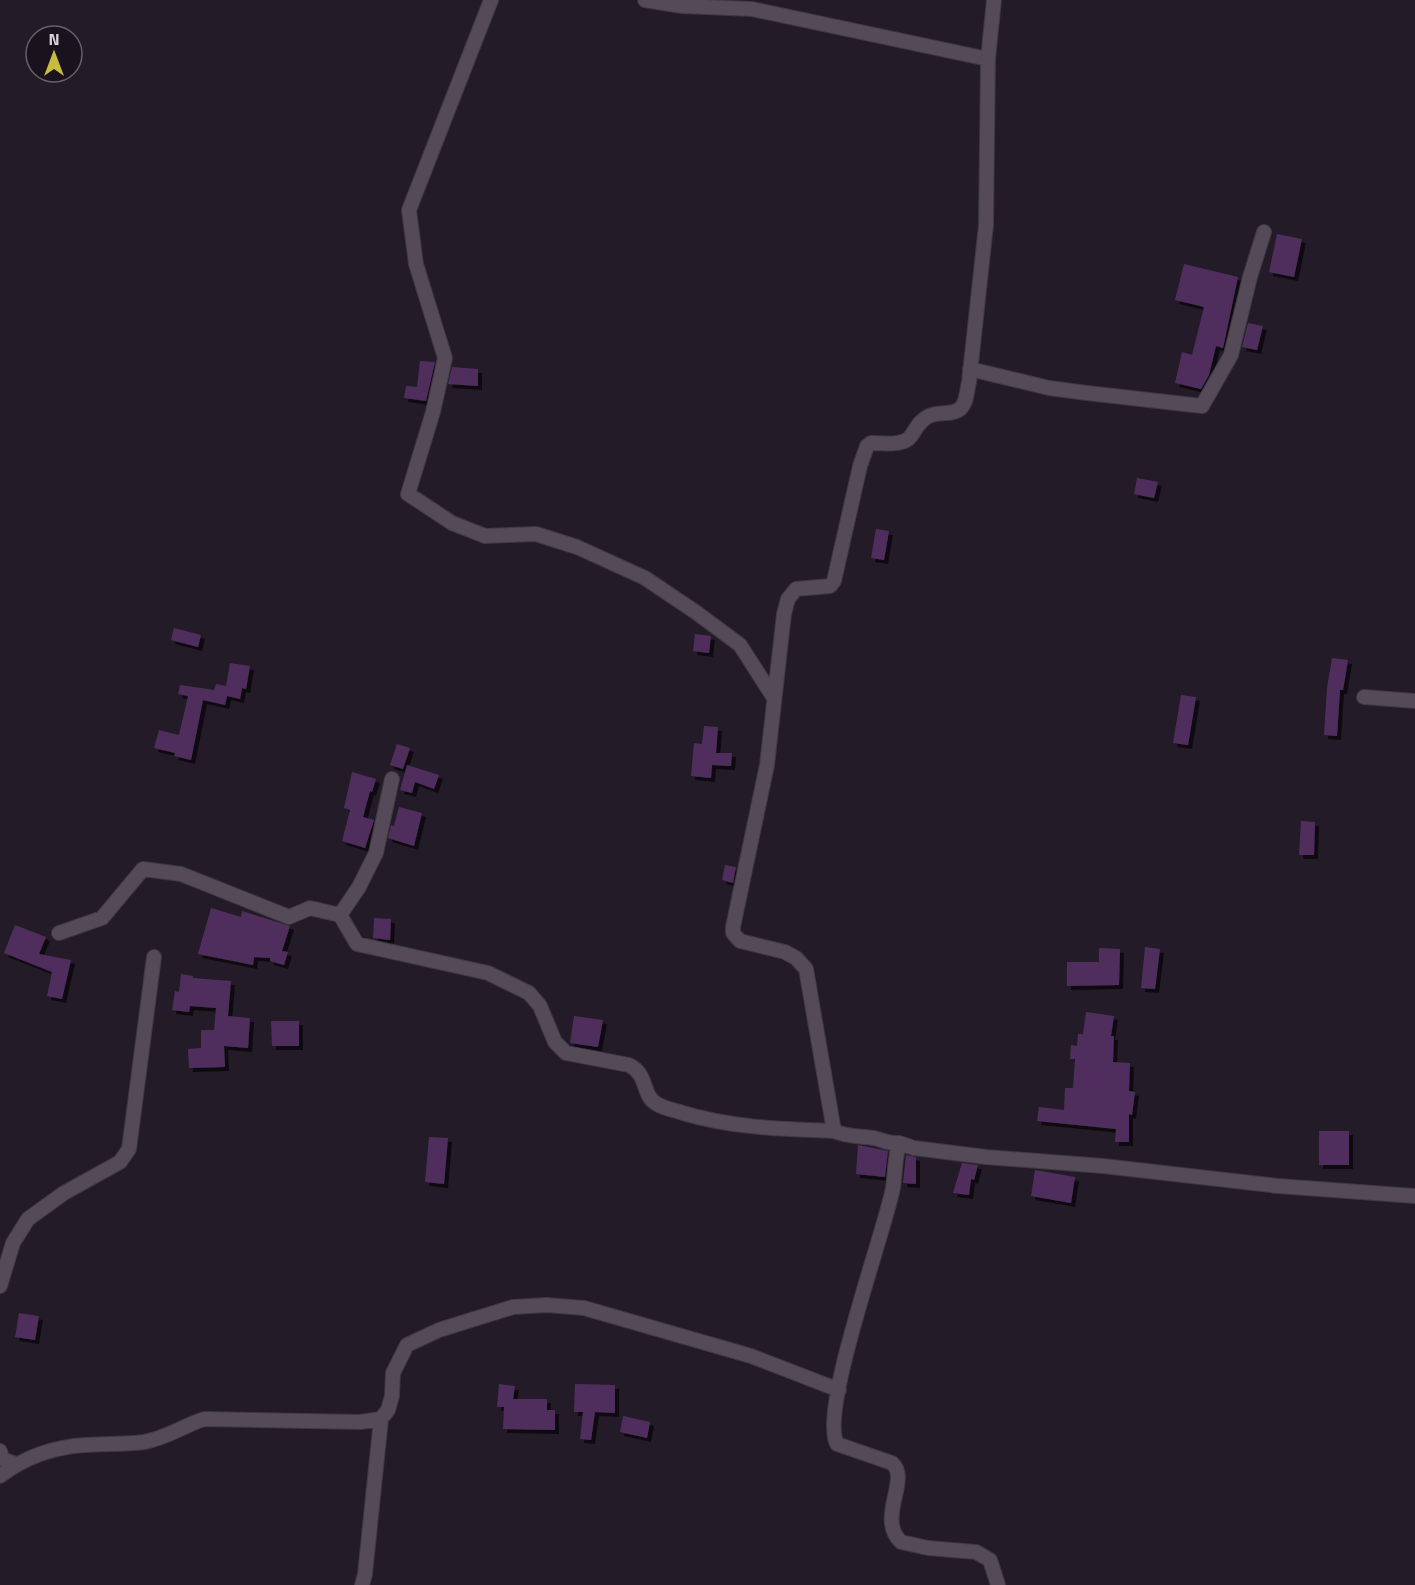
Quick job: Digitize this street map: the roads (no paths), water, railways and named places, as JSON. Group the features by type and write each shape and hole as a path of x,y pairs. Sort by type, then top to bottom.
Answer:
{"street":[{"path":"491,0 409,210 416,264 445,358 433,412 408,494 452,523 485,536 536,534 577,547 645,578 697,612 740,645 774,698"},
{"path":"645,0 682,6 752,9 988,59"},
{"path":"834,1131 806,969 796,958 785,952 740,941 732,927 767,765 784,614 788,599 796,589 830,586 834,581 860,466 867,446 871,443 903,442 911,437 914,429 928,416 954,412 960,409 965,399 986,225 988,59 994,0"},
{"path":"970,369 1049,387 1202,406 1231,355 1250,277 1264,232"},
{"path":"1364,697 1415,702"},
{"path":"340,915 359,887 376,853 392,779"},
{"path":"58,933 102,918 143,869 181,874 289,917 310,908 340,915 357,944 488,974 530,993 540,1006 555,1042 566,1053 629,1065 638,1070 651,1100 660,1106 712,1120 761,1127 834,1131 843,1135 878,1139 914,1148 986,1157 1103,1166 1278,1186 1415,1196"},
{"path":"0,1286 13,1243 28,1219 64,1193 120,1162 129,1149 154,957"},
{"path":"899,1143 892,1188 853,1328 839,1390 833,1429 834,1438 837,1444 892,1462 897,1471 890,1518 896,1538 901,1542 928,1548 976,1552 986,1557 993,1566 998,1585"},
{"path":"362,1585 369,1542 381,1419 388,1410 392,1396 393,1372 407,1346 439,1329 513,1307 547,1305 584,1308 751,1356 839,1390"},
{"path":"0,1476 16,1464 58,1448 144,1442 166,1437 189,1424 204,1419 360,1422 381,1419"},
{"path":"0,1451 2,1459 16,1464"}]}
